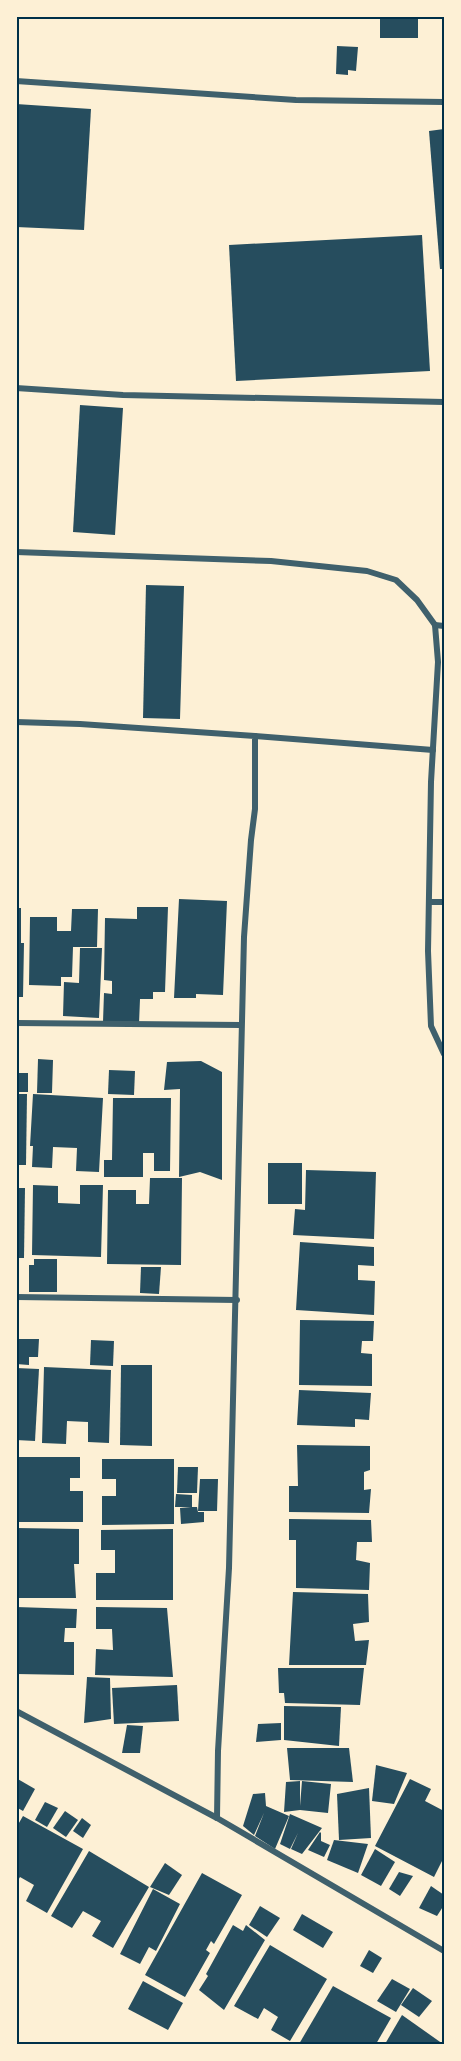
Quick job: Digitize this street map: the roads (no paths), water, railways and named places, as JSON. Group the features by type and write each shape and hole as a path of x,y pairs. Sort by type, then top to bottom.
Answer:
{"street":[{"path":"16,81 296,100 444,102"},
{"path":"16,388 123,395 444,402"},
{"path":"16,552 271,561 367,571 396,580 417,600 435,625 438,662 433,750 428,951 431,1026 444,1054"},
{"path":"435,625 444,626"},
{"path":"16,722 80,724 433,750"},
{"path":"217,1818 218,1751 230,1557 244,937 256,787 255,736"},
{"path":"430,902 444,902"},
{"path":"16,1023 241,1025"},
{"path":"16,1297 237,1300"},
{"path":"16,1711 217,1818 444,1951"}]}
